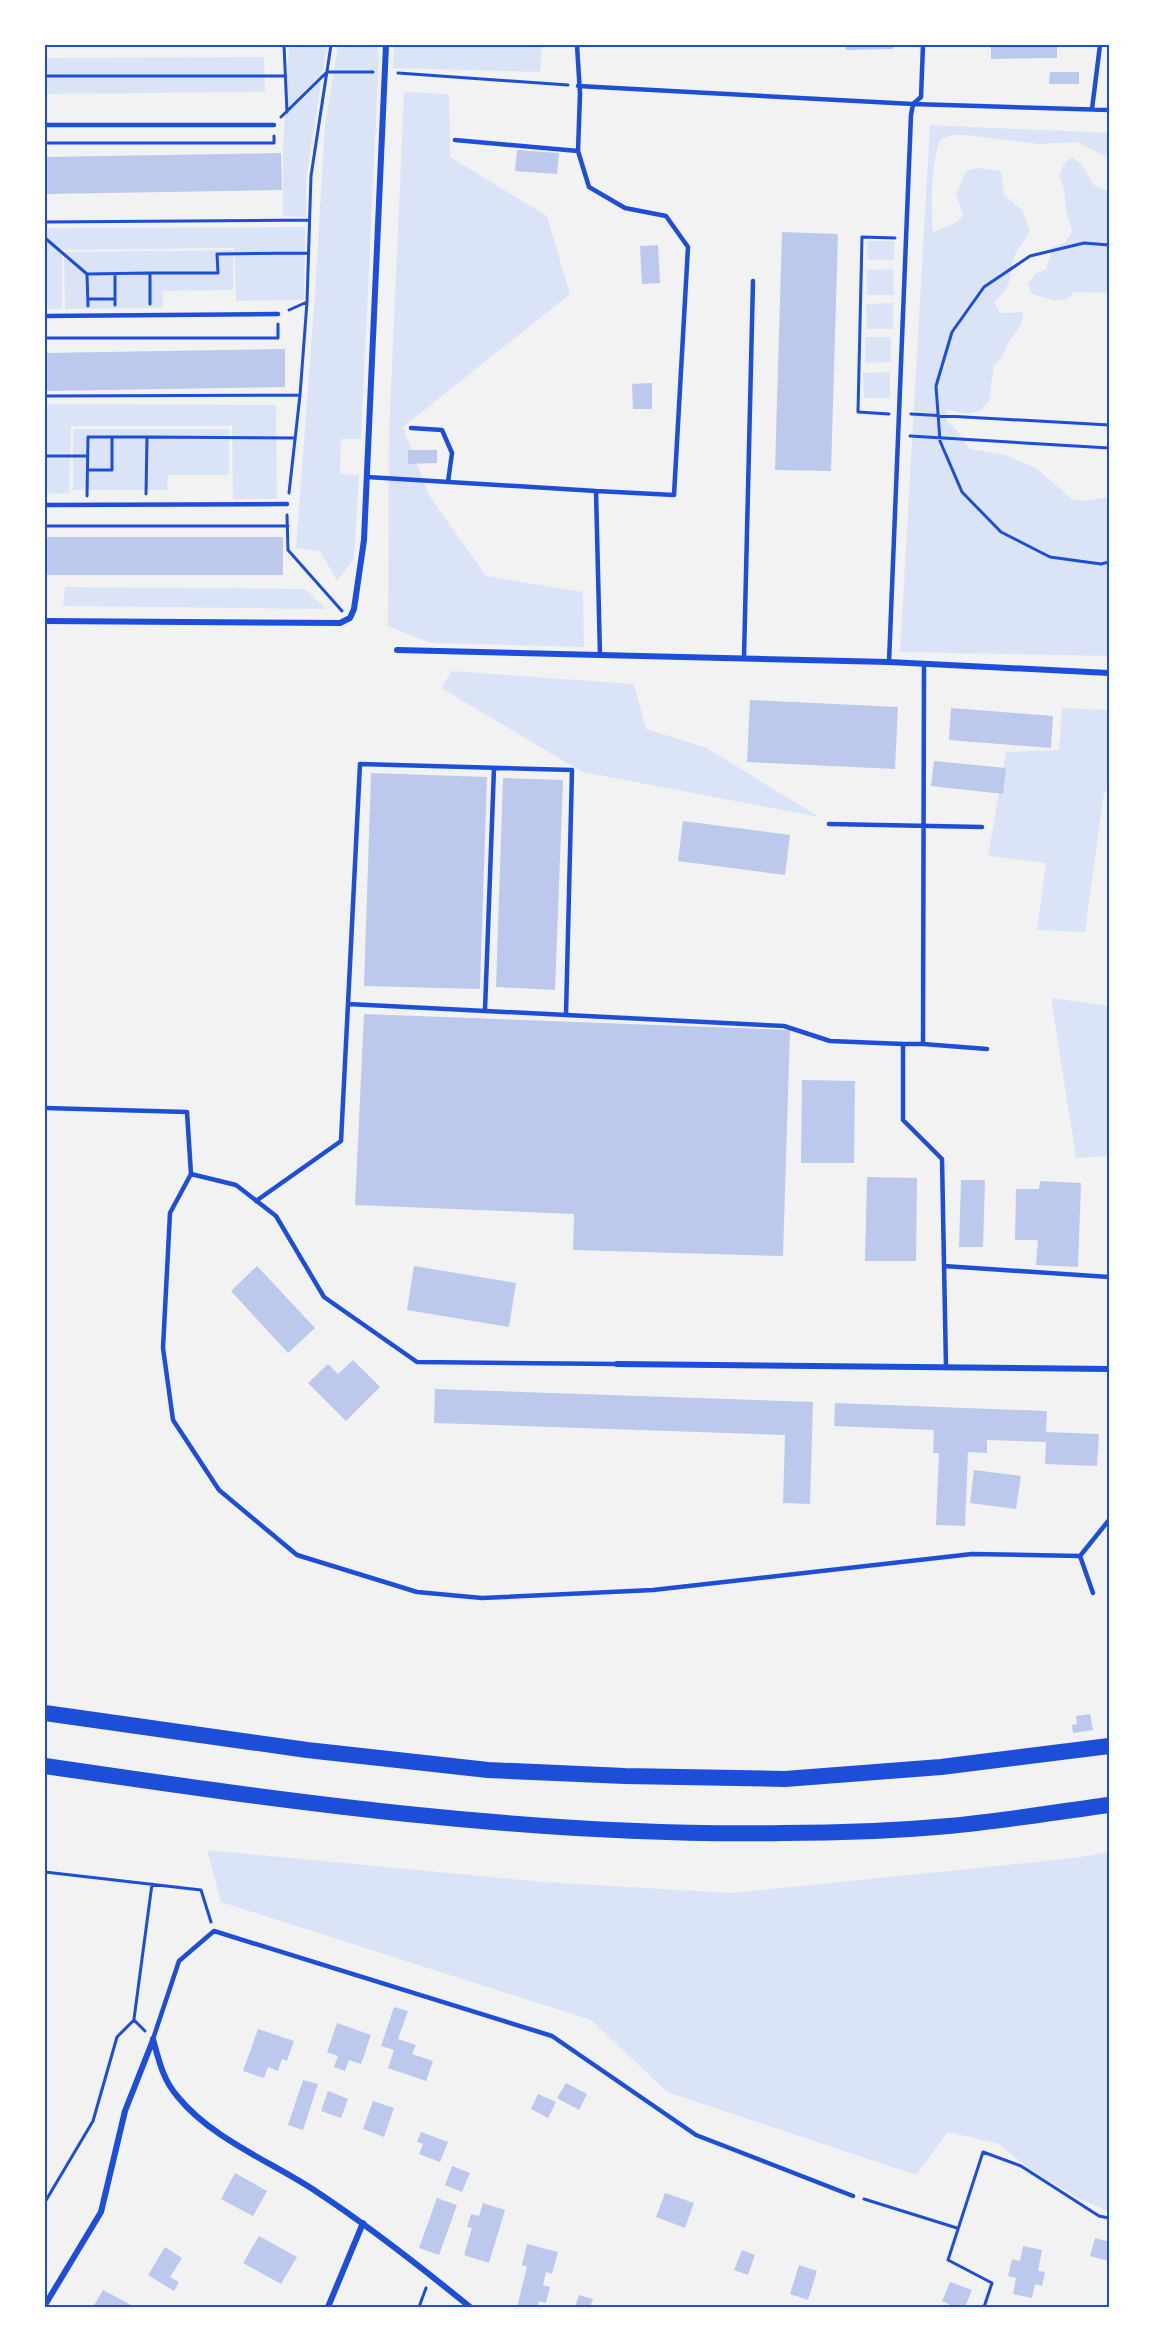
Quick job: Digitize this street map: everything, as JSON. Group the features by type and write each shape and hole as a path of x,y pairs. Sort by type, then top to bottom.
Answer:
{"highway":[{"path":"45,1713 284,1747 488,1770 625,1776 785,1779 941,1767 1109,1746"},
{"path":"45,1766 302,1803 488,1823 619,1830 782,1833 949,1826 1109,1805"}],"street":[{"path":"45,621 340,623 350,618 354,609 364,540 386,45"},
{"path":"397,650 744,657 924,663 1109,673"},
{"path":"617,1364 1109,1369"},
{"path":"153,2039 162,2074 177,2097 205,2125 315,2191 363,2223 470,2307"},
{"path":"45,2305 101,2212 125,2111 153,2039"},
{"path":"328,2307 363,2223"}],"lane":[{"path":"367,477 674,495 688,247 666,216 625,208 589,187 578,151 577,45"},
{"path":"890,662 910,115 913,104 921,97 922,45"},
{"path":"1092,109 1100,45"},
{"path":"578,86 913,104 1109,110"},
{"path":"45,126 274,125"},
{"path":"455,140 578,151"},
{"path":"744,657 753,281"},
{"path":"45,316 278,314"},
{"path":"411,428 442,430 452,453 448,482"},
{"path":"596,491 600,655"},
{"path":"45,505 287,504"},
{"path":"924,663 924,1044"},
{"path":"256,1201 341,1141 360,764 572,770 566,1014"},
{"path":"485,1010 494,768"},
{"path":"829,824 982,827"},
{"path":"348,1004 784,1026 831,1041 987,1049"},
{"path":"903,1044 903,1120 942,1159 946,1367"},
{"path":"45,1108 187,1112 191,1174 170,1213 163,1348 173,1420 219,1490 297,1555 417,1592 482,1598 653,1590 972,1554 1080,1556"},
{"path":"191,1174 236,1185 276,1216 324,1297 417,1362 617,1364"},
{"path":"944,1266 1109,1277"},
{"path":"1080,1556 1109,1520"},
{"path":"1080,1556 1093,1593"},
{"path":"153,2039 180,1961 214,1931 552,2036 696,2135 854,2196"}],"path":[{"path":"284,45 287,112"},
{"path":"332,45 311,176 307,302 300,395 287,504 288,550 350,618"},
{"path":"45,144 274,143 274,125 327,72 386,72 578,86"},
{"path":"45,76 285,76"},
{"path":"45,222 309,220"},
{"path":"906,238 862,237 858,412 1109,425"},
{"path":"45,238 87,274 218,273 217,254 308,253"},
{"path":"1109,245 1084,243 1030,256 984,287 952,332 936,386 940,438 962,492 1000,532 1050,557 1101,564 1109,562"},
{"path":"150,273 151,315"},
{"path":"87,274 88,316"},
{"path":"115,274 116,315"},
{"path":"88,299 115,299"},
{"path":"45,338 278,338 278,314 307,302"},
{"path":"45,396 300,395"},
{"path":"899,436 1109,448"},
{"path":"88,526 88,437 295,438"},
{"path":"88,470 112,470 112,437"},
{"path":"146,504 147,437"},
{"path":"45,456 88,456"},
{"path":"45,526 288,526"},
{"path":"45,1872 201,1890 214,1931"},
{"path":"45,2202 93,2121 117,2037 134,2020 152,1884"},
{"path":"134,2020 153,2039"},
{"path":"984,2307 992,2283 948,2260 983,2152 1021,2166 1099,2216 1109,2218"},
{"path":"854,2196 957,2228"},
{"path":"419,2307 430,2275"}],"shaded area":[{"path":"289,45 327,45 306,179 306,217 283,216 283,146"},
{"path":"338,45 378,45 379,57 361,439 341,439 340,474 359,475 354,558 337,581 320,551 296,548 325,123"},
{"path":"394,45 542,45 540,72 393,68"},
{"path":"264,57 265,92 45,94 45,58"},
{"path":"404,92 449,94 450,157 547,216 570,294 403,427 429,495 486,576 583,592 584,647 431,643 388,626 389,434"},
{"path":"930,125 1109,133 1109,158 1077,142 1039,144 952,135 940,140 937,149 932,198 933,232 953,224 963,216 956,193 966,171 978,168 1001,171 1004,195 1022,210 1030,231 1014,258 1006,288 994,302 1000,313 1023,312 1022,323 1007,345 1003,356 994,366 989,401 981,410 969,414 947,410 947,422 956,429 970,449 1006,455 1037,469 1072,499 1083,501 1109,497 1109,656 900,652"},
{"path":"1072,157 1082,165 1094,185 1109,192 1109,293 1075,292 1066,299 1055,301 1032,294 1028,284 1035,274 1046,269 1053,247 1065,242 1072,232 1064,188 1059,176 1064,164"},
{"path":"305,227 304,300 236,301 234,248 62,250 62,309 45,309 45,228"},
{"path":"867,241 894,241 894,260 867,260"},
{"path":"233,250 233,290 163,291 163,308 65,309 64,252"},
{"path":"893,269 894,295 867,295 867,270"},
{"path":"893,303 893,329 867,329 866,304"},
{"path":"865,337 891,337 891,362 865,363"},
{"path":"890,372 890,398 864,398 863,373"},
{"path":"45,404 276,405 277,499 233,499 232,426 71,426 69,493 45,494"},
{"path":"73,429 229,429 229,475 168,475 167,490 73,490"},
{"path":"65,587 305,589 326,609 63,606"},
{"path":"452,671 634,684 646,729 707,748 819,817 582,772 441,688"},
{"path":"1062,708 1109,710 1109,791 1104,792 1085,932 1037,930 1046,863 988,856 1006,752 1059,750"},
{"path":"1051,998 1109,1006 1109,1156 1076,1158"},
{"path":"207,1850 543,1882 732,1893 1074,1858 1109,1852 1109,2211 1084,2201 1033,2172 999,2144 948,2132 916,2175 667,2092 591,2020 221,1902"}],"building":[{"path":"846,45 893,45 893,49 846,50"},
{"path":"991,45 1057,45 1057,58 991,59"},
{"path":"1050,72 1079,72 1079,84 1049,84"},
{"path":"517,150 559,153 557,174 515,171"},
{"path":"281,153 282,190 45,194 45,157"},
{"path":"782,232 838,234 831,471 775,470"},
{"path":"658,245 660,283 642,284 640,246"},
{"path":"285,349 285,387 45,391 45,353"},
{"path":"652,383 652,409 633,409 632,384"},
{"path":"408,450 437,450 437,463 408,464"},
{"path":"46,537 283,537 283,575 46,575"},
{"path":"750,700 898,707 895,769 747,762"},
{"path":"951,708 1053,716 1051,748 949,740"},
{"path":"934,761 1006,768 1003,794 931,786"},
{"path":"371,773 487,777 480,989 364,986"},
{"path":"503,778 563,780 555,990 496,987"},
{"path":"683,821 790,835 785,875 678,861"},
{"path":"364,1014 790,1030 783,1256 573,1250 574,1214 355,1205"},
{"path":"802,1080 855,1081 854,1163 801,1163"},
{"path":"867,1177 917,1178 916,1261 865,1261"},
{"path":"961,1180 985,1180 983,1247 959,1247"},
{"path":"1040,1181 1081,1183 1078,1267 1036,1265 1038,1240 1015,1240 1016,1189 1039,1189"},
{"path":"257,1266 315,1328 288,1353 231,1291"},
{"path":"414,1266 516,1283 509,1327 407,1310"},
{"path":"353,1360 380,1387 346,1421 308,1383 328,1364 338,1374"},
{"path":"435,1389 813,1402 810,1504 783,1503 785,1435 434,1423"},
{"path":"835,1403 1047,1411 1046,1432 1099,1434 1097,1466 1045,1464 1046,1442 987,1440 987,1453 968,1452 965,1526 936,1525 939,1453 933,1453 934,1430 834,1426"},
{"path":"974,1470 1021,1476 1016,1509 970,1503"},
{"path":"1090,1714 1093,1730 1073,1733 1072,1725 1077,1724 1076,1716"},
{"path":"394,2007 408,2011 398,2039 416,2045 412,2054 433,2061 426,2081 388,2068 394,2050 381,2046"},
{"path":"337,2023 371,2035 361,2064 349,2060 345,2071 334,2067 338,2056 327,2052"},
{"path":"258,2029 294,2041 287,2061 282,2059 278,2071 268,2067 264,2078 243,2071"},
{"path":"303,2080 318,2084 303,2130 288,2125"},
{"path":"566,2083 587,2094 579,2110 557,2098"},
{"path":"328,2091 348,2099 341,2118 321,2111"},
{"path":"538,2094 556,2102 548,2118 531,2109"},
{"path":"373,2101 394,2108 384,2137 363,2129"},
{"path":"421,2132 448,2142 440,2162 419,2154 423,2144 417,2142"},
{"path":"452,2166 470,2173 462,2192 445,2185"},
{"path":"235,2173 267,2191 253,2216 221,2199"},
{"path":"665,2193 694,2203 685,2228 656,2217"},
{"path":"437,2198 457,2205 439,2255 419,2248"},
{"path":"483,2203 505,2210 489,2263 464,2255 472,2228 467,2227 471,2214 479,2216"},
{"path":"259,2236 297,2257 281,2284 243,2263"},
{"path":"1095,2238 1109,2242 1109,2261 1090,2256"},
{"path":"527,2244 558,2252 552,2274 546,2272 543,2285 550,2287 546,2303 539,2301 537,2307 517,2307 527,2267 522,2265"},
{"path":"1023,2246 1042,2250 1038,2271 1045,2272 1042,2286 1035,2284 1032,2298 1013,2294 1016,2278 1008,2276 1012,2259 1020,2261"},
{"path":"165,2247 182,2258 170,2277 179,2282 174,2291 148,2275"},
{"path":"742,2250 755,2255 748,2275 734,2270"},
{"path":"799,2265 817,2271 808,2300 790,2294"},
{"path":"950,2282 972,2290 965,2307 955,2307 942,2301"},
{"path":"103,2290 131,2305 130,2307 93,2307"},
{"path":"579,2295 593,2299 590,2307 575,2307"}]}
